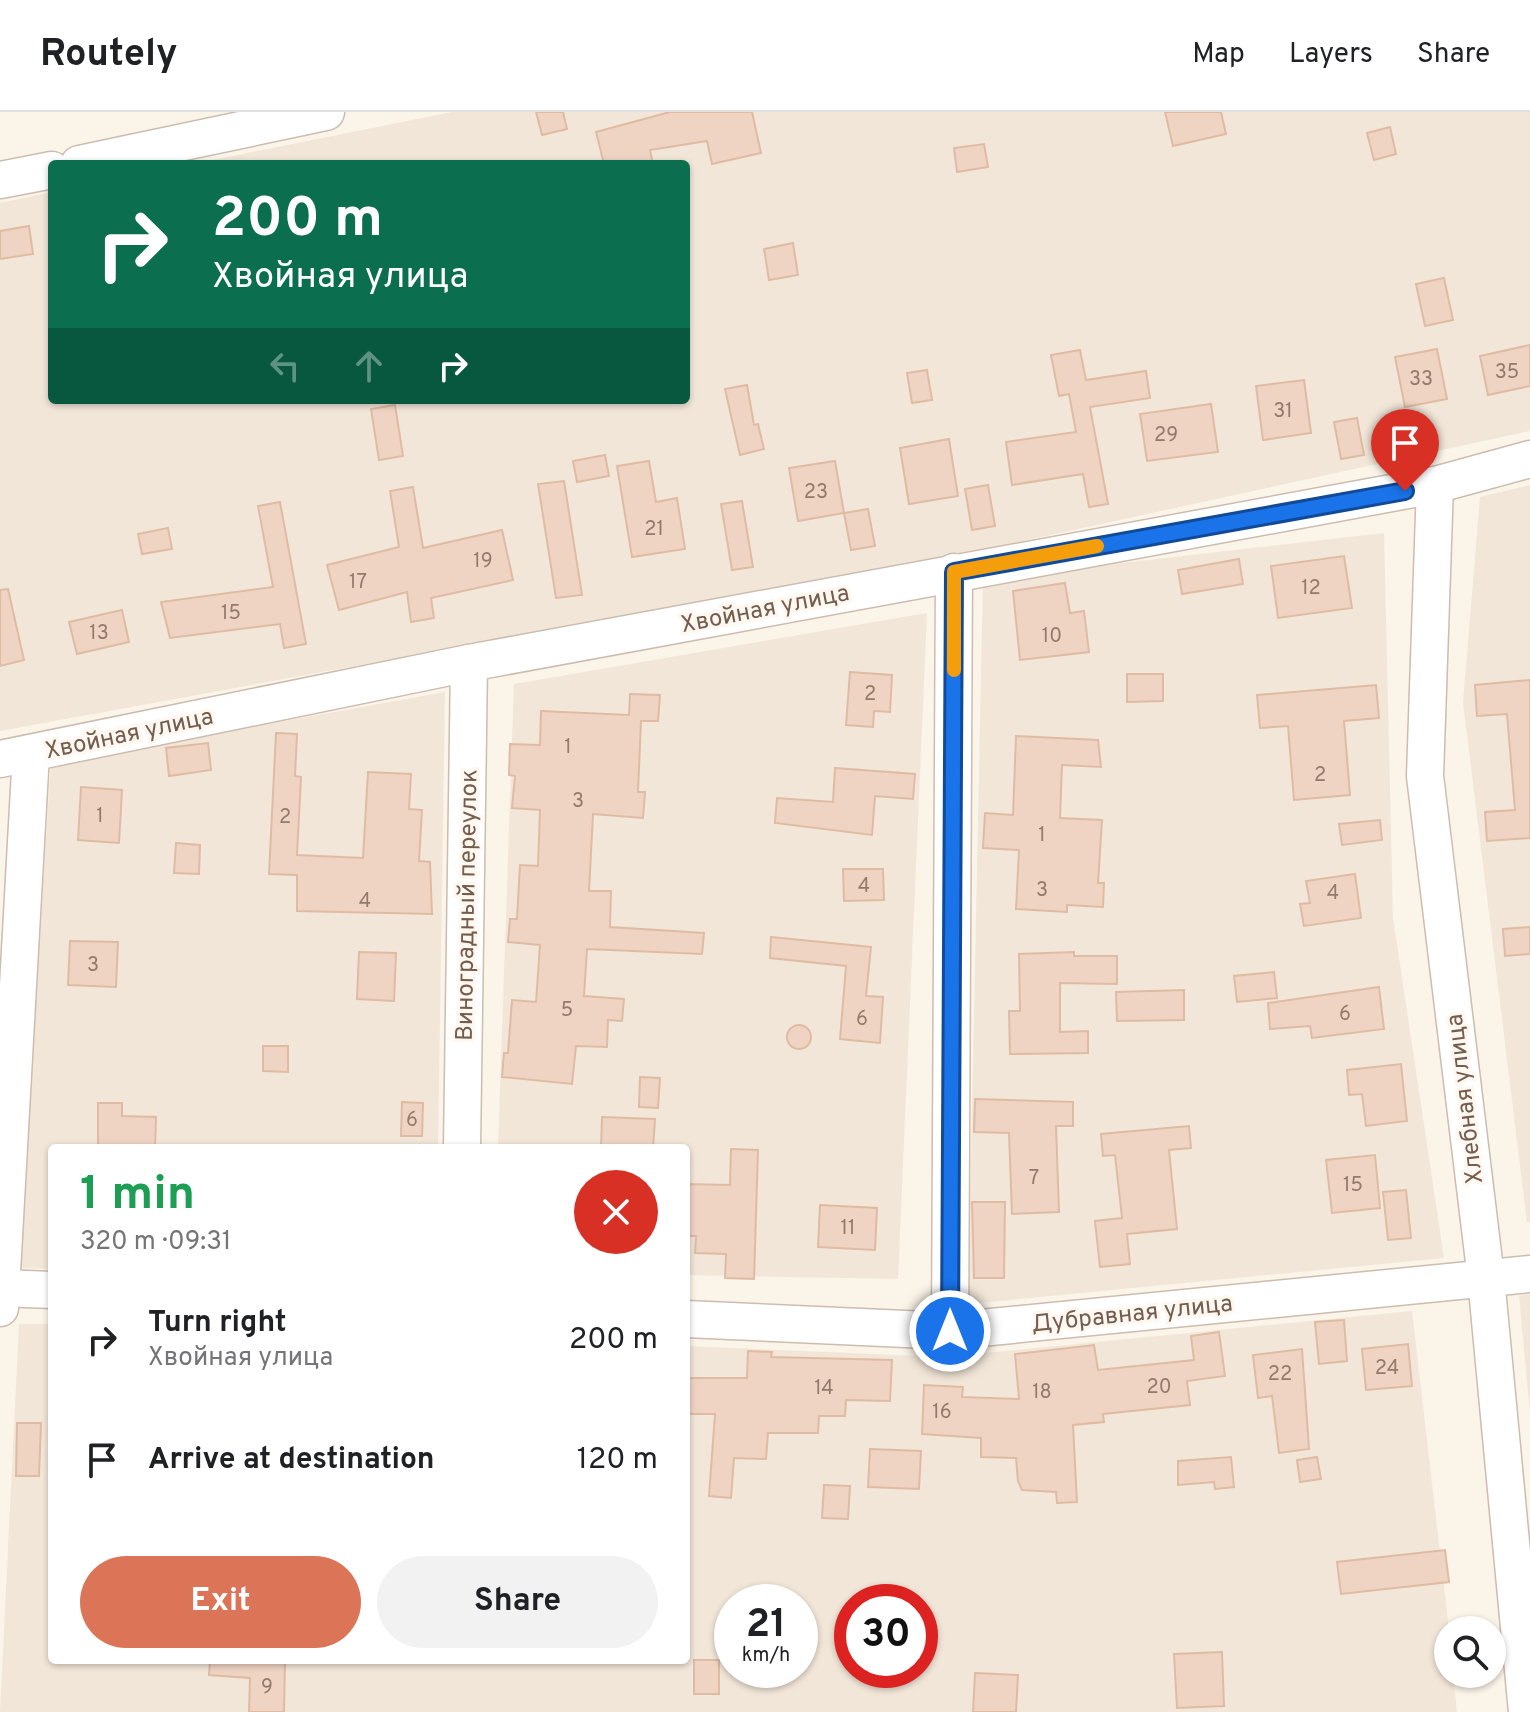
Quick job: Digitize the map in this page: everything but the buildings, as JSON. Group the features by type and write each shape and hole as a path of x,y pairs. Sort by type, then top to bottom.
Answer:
{"street":[{"path":"98,160 326,112"},
{"path":"0,180 48,171"},
{"name":"Хвойная улица","path":"16,756 469,663 1435,485 1530,459"},
{"name":"Хлебная улица","path":"1435,485 1425,776 1486,1278 1527,1712"},
{"path":"950,1331 954,572"},
{"name":"Виноградный переулок","path":"462,1144 469,663"},
{"path":"16,756 1,1298 48,1291"},
{"name":"Дубравная улица","path":"690,1319 950,1331 1530,1274"}],"shaded area":[{"path":"452,112 1530,112 1530,431 935,560 0,731 0,203 48,193 48,404 690,404 690,160 213,160"},
{"path":"1530,485 1530,1222 1527,1222 1463,702 1480,497"},
{"path":"1384,533 1393,918 1444,1258 968,1304 983,579"},
{"path":"927,613 898,1279 690,1275 690,1144 498,1144 514,684"},
{"path":"445,692 438,1144 48,1144 48,1269 18,1268 51,763"},
{"path":"1530,1294 1530,1413 1519,1296"},
{"path":"1412,1311 1447,1616 1434,1616 1434,1688 1454,1688 1457,1712 0,1712 19,1324 48,1324 48,1664 690,1664 690,1346 944,1357"}],"slow traffic":[{"path":"954,670 954,572 1097,546"}],"route":[{"path":"950,1331 954,572 1405,491"}]}
